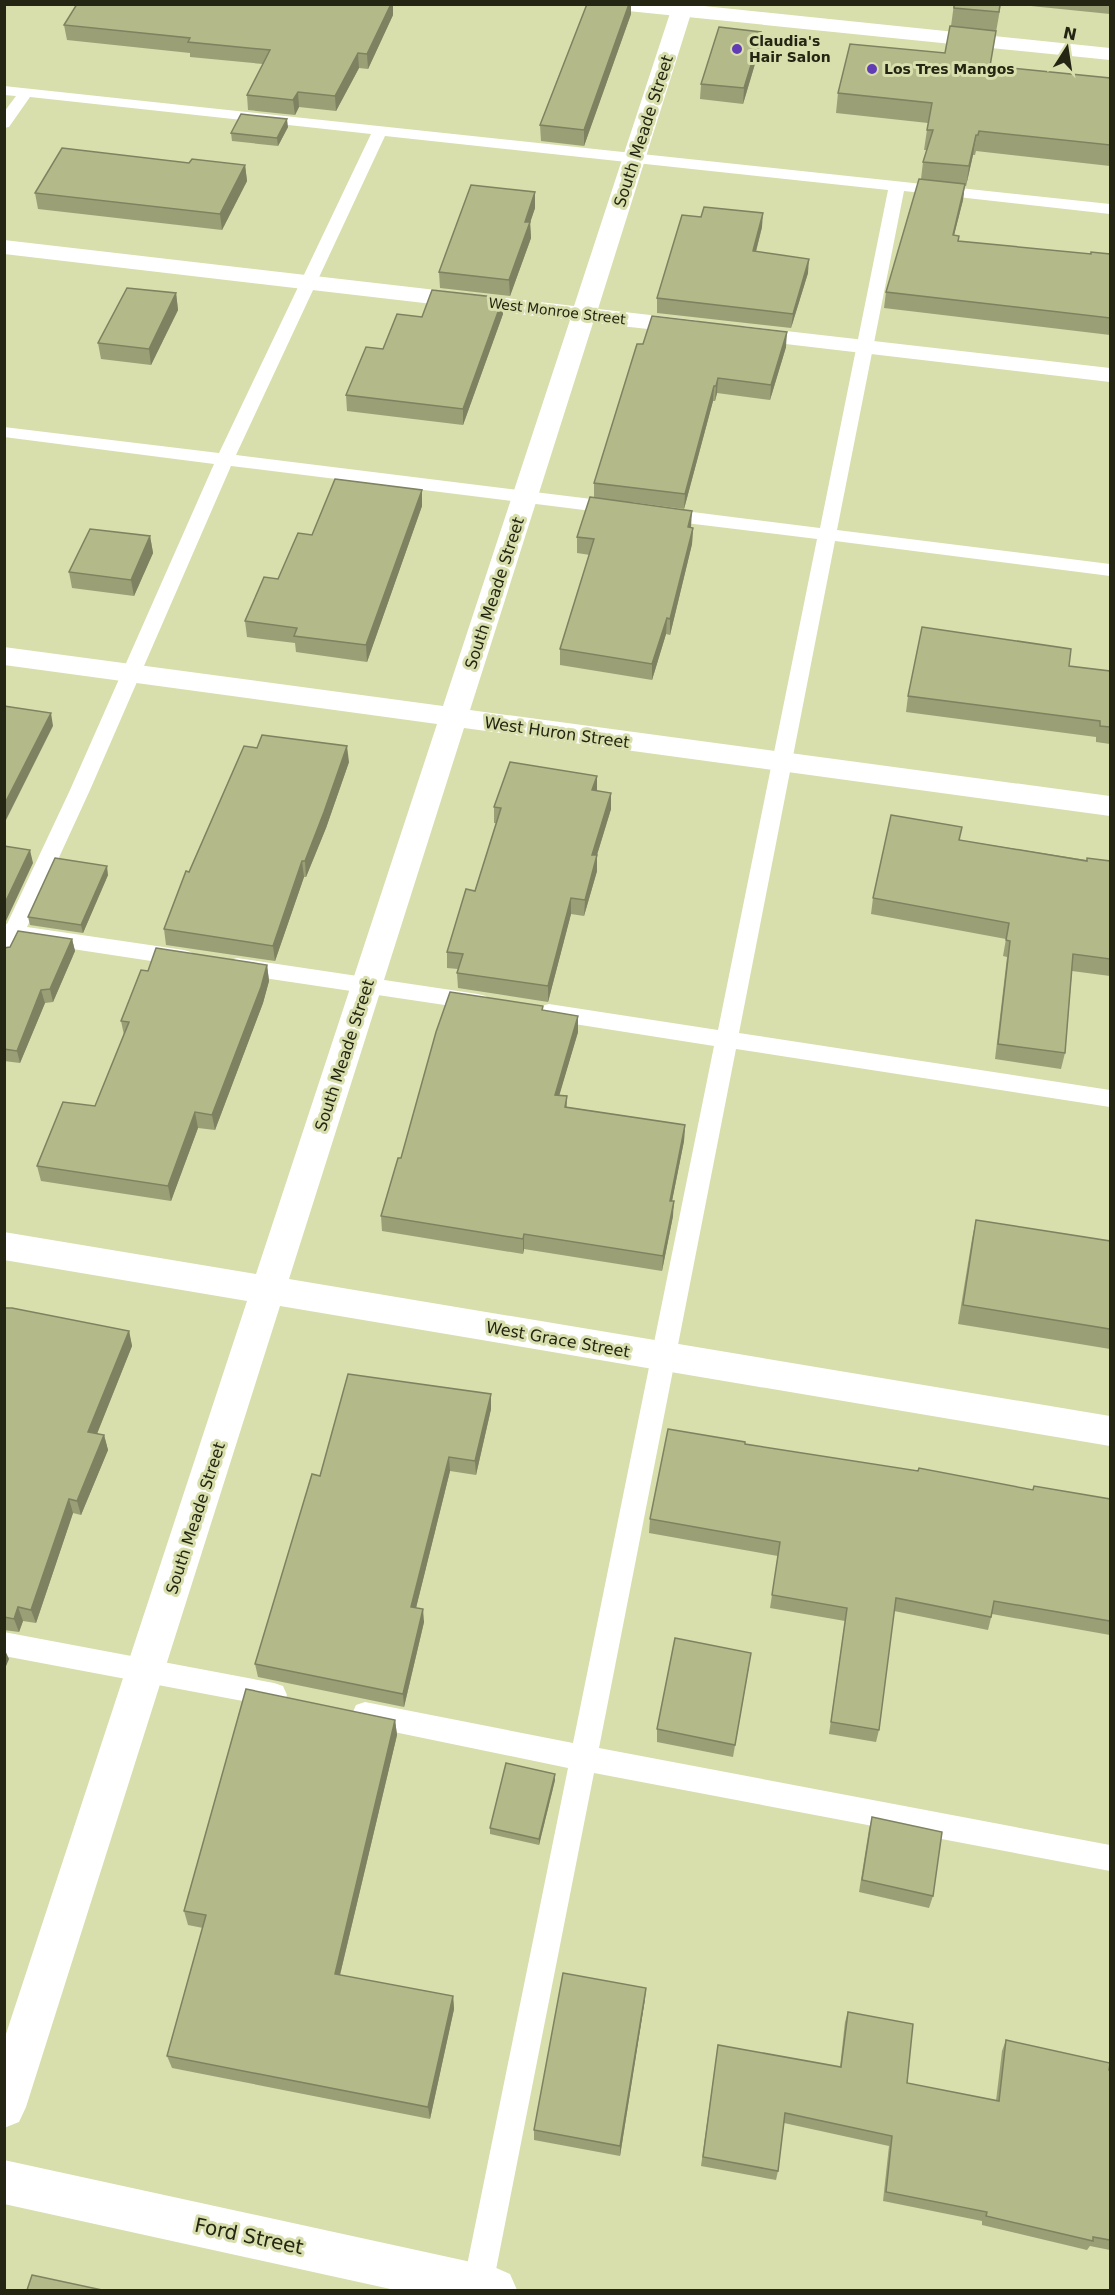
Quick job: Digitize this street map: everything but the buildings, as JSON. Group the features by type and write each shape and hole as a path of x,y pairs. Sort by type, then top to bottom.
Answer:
{"street":[{"path":"618,4 683,8 1110,54"},
{"name":"South Meade Street","path":"4,2107 683,8"},
{"name":"West Monroe Street","path":"4,247 1110,375"},
{"name":"West Huron Street","path":"4,656 1110,806"},
{"name":"West Grace Street","path":"4,1246 1110,1431"},
{"name":"Ford Street","path":"4,2182 482,2289"}],"lane":[{"path":"4,90 1110,209"},
{"path":"4,124 24,93"},
{"path":"4,952 9,932 112,717 129,673 225,459 380,131"},
{"path":"482,2289 583,1758 897,186"},
{"path":"4,432 1110,570"},
{"path":"9,932 494,1004"},
{"path":"529,1009 726,1038 1110,1100"},
{"path":"4,1644 146,1669 296,1700"},
{"path":"341,1709 583,1758 1110,1858"}],"place":[{"name":"Claudia's Hair Salon","path":"737,49"},
{"name":"Los Tres Mangos","path":"872,69"}]}
